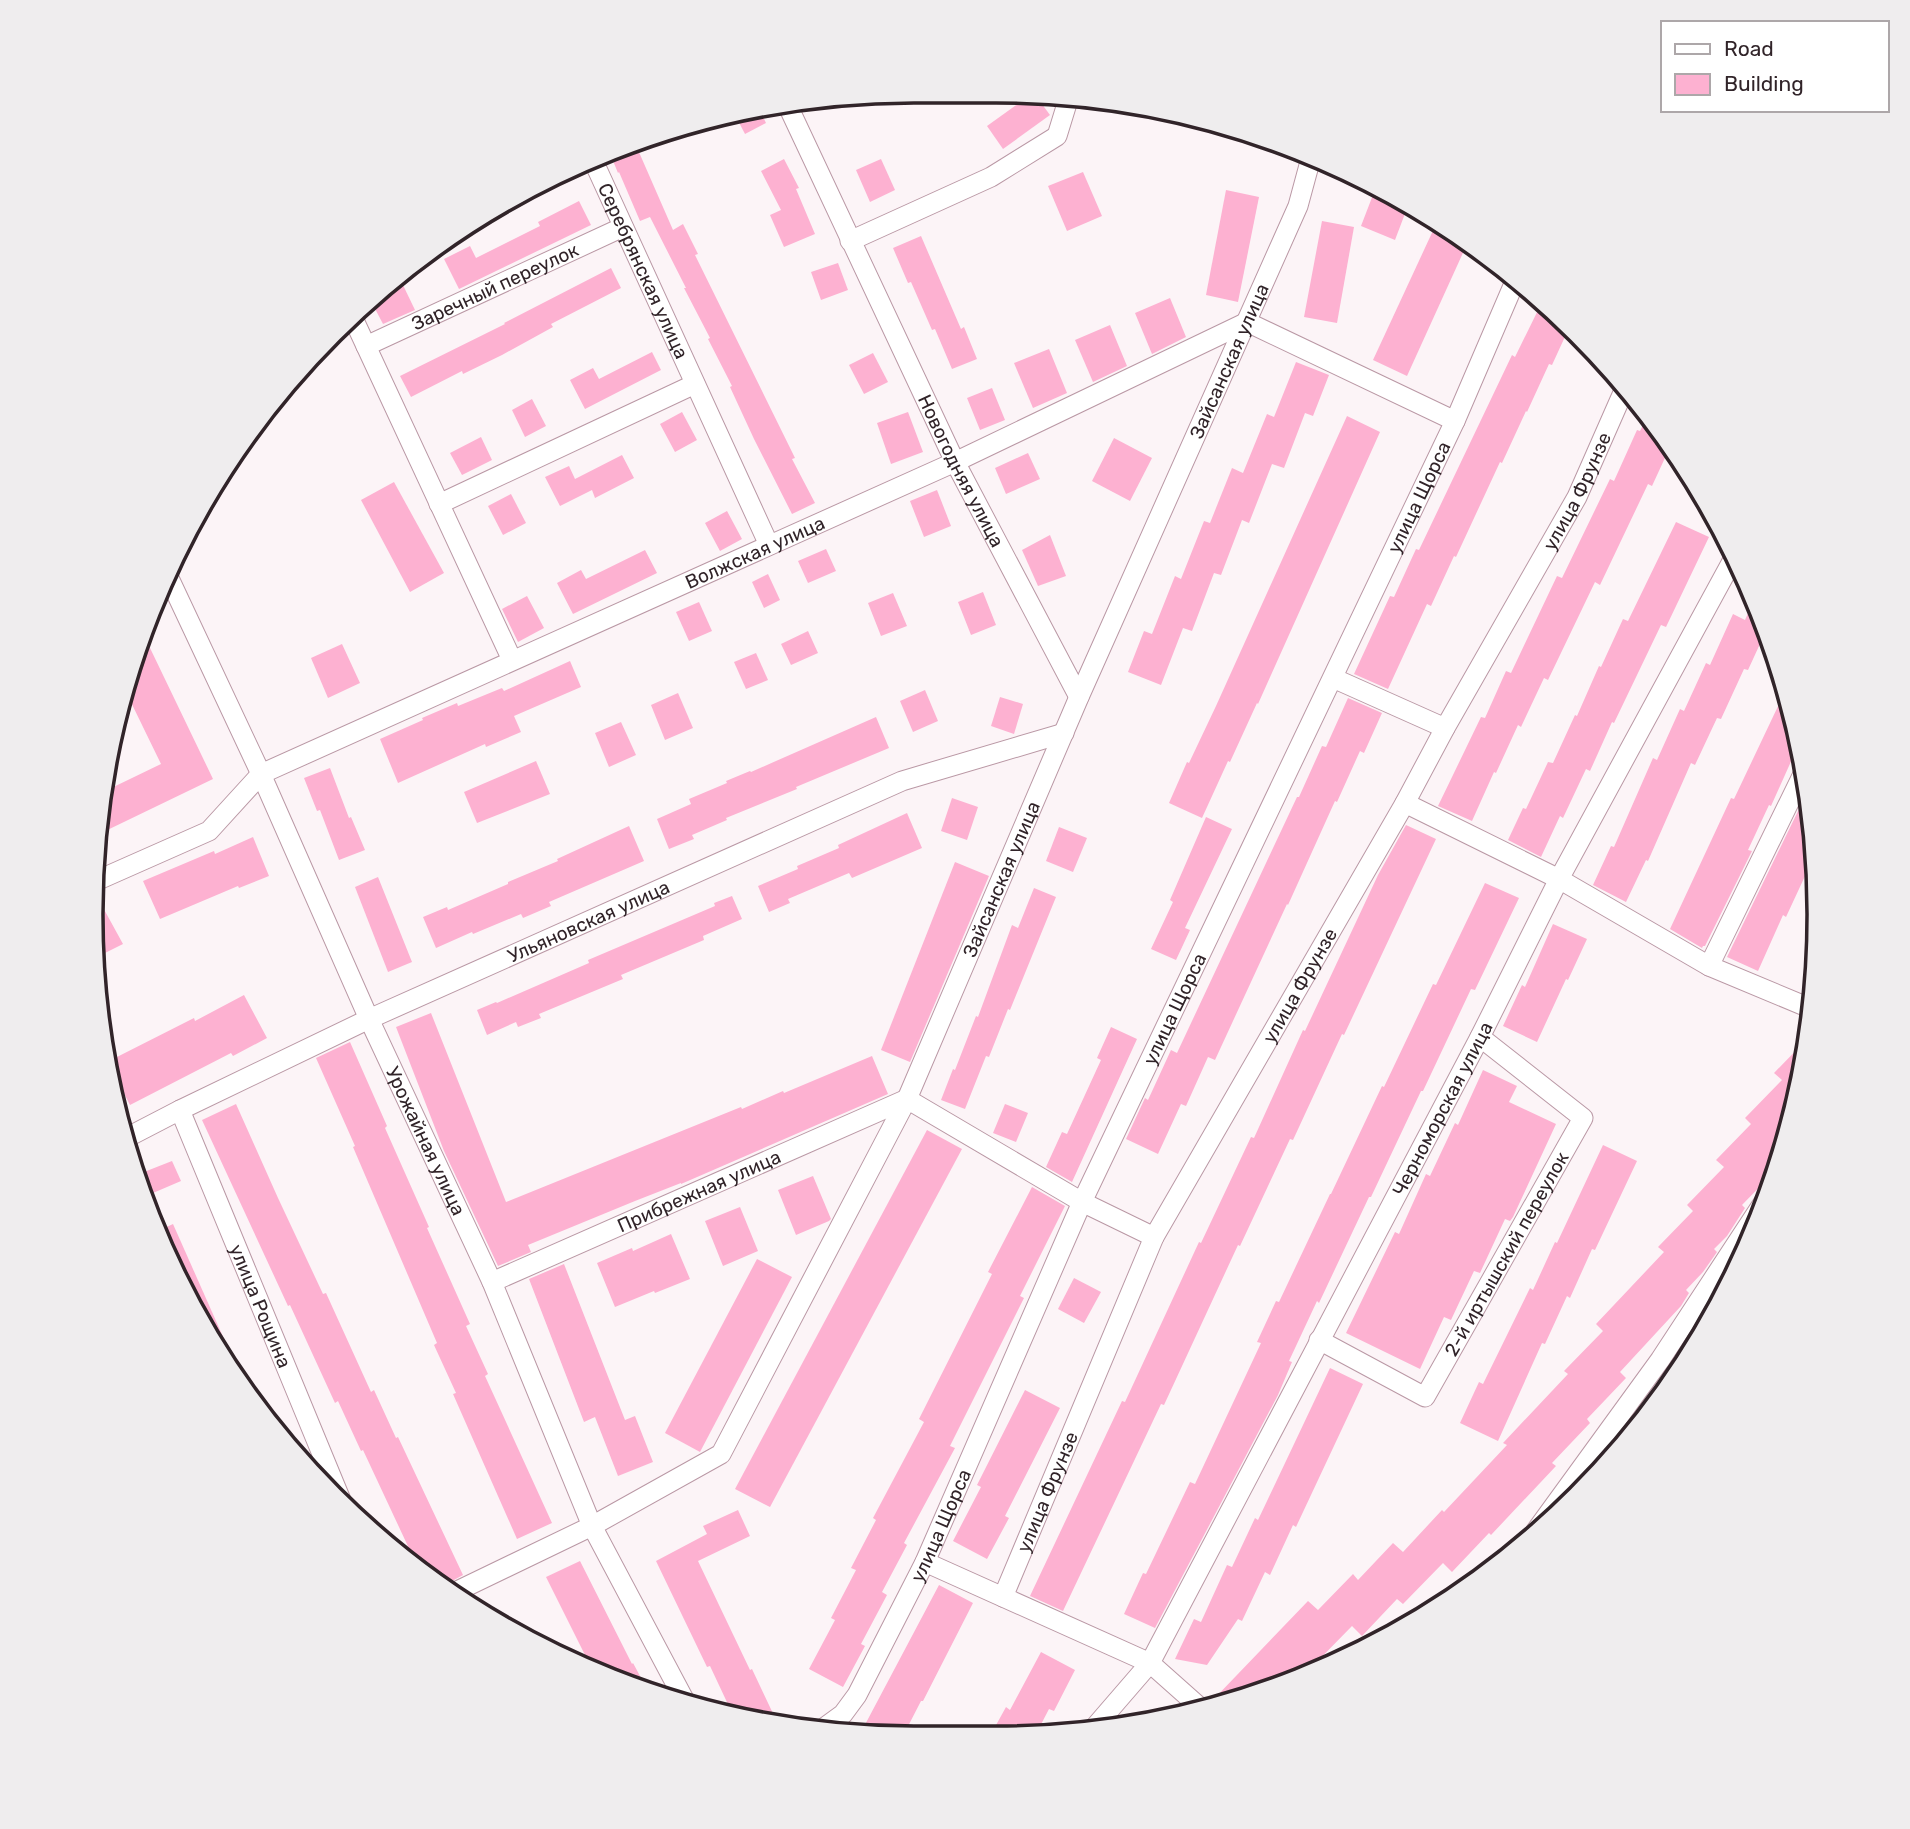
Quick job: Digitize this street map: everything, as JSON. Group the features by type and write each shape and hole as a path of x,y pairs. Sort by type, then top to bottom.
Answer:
{"street":[{"path":"850,241 991,177 1057,136 1066,107"},
{"name":"Новогодняя улица","path":"790,113 955,462 1079,697"},
{"name":"Зайсанская улица","path":"463,1588 592,1526 721,1454 906,1099 1079,697 1298,206 1309,166"},
{"name":"Серебрянская улица","path":"597,168 769,545"},
{"name":"Заречный переулок","path":"366,346 623,227"},
{"name":"улица Щорса","path":"833,1721 844,1714 857,1695 925,1562 1082,1202 1455,421 1511,290"},
{"path":"1247,322 1455,421"},
{"name":"Волжская улица","path":"261,774 955,462 1247,322"},
{"path":"357,326 512,660"},
{"path":"439,504 695,384"},
{"name":"улица Фрунзе","path":"1003,1597 1154,1237 1405,803 1577,497 1620,399"},
{"name":"Черноморская улица","path":"1102,1719 1150,1663 1480,1037 1559,879 1728,567"},
{"name":"Урожайная улица","path":"173,587 261,774 369,1020 492,1282 592,1526 680,1691"},
{"path":"1333,678 1445,728"},
{"name":"Ульяновская улица","path":"134,1134 369,1020 902,780 1064,733"},
{"path":"104,877 209,831 261,774"},
{"path":"1709,966 1796,788"},
{"path":"1405,803 1559,879 1709,966 1801,1005"},
{"name":"2-й иртышский переулок","path":"1319,1340 1425,1397 1583,1118 1480,1037"},
{"path":"906,1099 1082,1202 1154,1237"},
{"name":"Прибрежная улица","path":"492,1282 906,1099"},
{"name":"улица Рощина","path":"180,1110 332,1478"},
{"path":"1563,1494 1660,1360 1737,1243"},
{"path":"925,1562 1150,1663 1193,1701"}],"building":[{"path":"1018,104 1042,105 1050,115 1003,149 987,126"},
{"path":"764,118 766,123 745,134 739,123"},
{"path":"639,152 673,230 683,224 698,254 695,255 815,503 792,514 650,217 640,221 613,161"},
{"path":"784,159 799,188 796,189 815,234 784,247 770,215 781,210 761,171"},
{"path":"881,159 895,190 870,202 856,170"},
{"path":"1083,172 1102,216 1067,231 1048,186"},
{"path":"1226,190 1259,197 1238,302 1206,295"},
{"path":"1372,197 1405,214 1395,240 1361,226"},
{"path":"579,201 591,225 459,289 444,259 470,246 476,258 540,226 538,222"},
{"path":"1322,221 1354,227 1337,323 1304,317"},
{"path":"1433,232 1463,252 1407,376 1373,360"},
{"path":"921,236 961,329 964,327 977,359 952,369 935,329 932,330 893,248"},
{"path":"838,263 848,290 821,300 811,272"},
{"path":"611,268 621,288 551,324 553,327 502,355 463,374 462,371 411,397 400,376"},
{"path":"403,286 415,310 383,324 375,309"},
{"path":"1170,298 1186,337 1152,354 1135,313"},
{"path":"1537,312 1565,337 1552,365 1549,364 1502,463 1500,462 1431,606 1427,604 1388,689 1354,674 1390,596 1394,597 1416,549 1419,550 1512,355 1515,357"},
{"path":"1110,325 1127,366 1093,382 1075,340"},
{"path":"1049,349 1067,393 1033,408 1014,363"},
{"path":"652,352 661,370 585,409 570,380 593,368 599,379"},
{"path":"873,353 888,382 864,394 849,365"},
{"path":"1296,362 1329,375 1313,416 1305,413 1284,468 1272,464 1249,523 1242,520 1221,575 1214,573 1192,631 1183,628 1161,685 1128,672 1144,631 1152,634 1175,576 1181,579 1204,521 1210,523 1232,468 1243,473 1267,414 1274,417"},
{"path":"992,388 1005,420 980,430 967,398"},
{"path":"532,399 546,426 525,437 512,410"},
{"path":"682,412 697,440 675,452 660,424"},
{"path":"908,412 923,452 891,464 877,423"},
{"path":"1347,416 1380,432 1258,704 1202,818 1169,803 1216,706"},
{"path":"1643,426 1665,457 1652,486 1648,484 1600,585 1595,582 1548,680 1544,678 1521,727 1518,725 1472,821 1438,806 1481,717 1485,718 1506,671 1511,673 1557,576 1562,578 1610,479 1614,481 1637,430 1640,431"},
{"path":"481,437 492,460 462,475 450,453"},
{"path":"1114,438 1152,458 1130,501 1092,481"},
{"path":"1028,453 1040,479 1006,494 995,468"},
{"path":"622,455 634,478 595,498 592,490 560,506 545,477 569,466 575,479"},
{"path":"394,482 444,573 410,592 361,500"},
{"path":"937,490 951,526 924,537 910,501"},
{"path":"511,494 526,523 503,535 488,506"},
{"path":"727,511 742,539 720,551 705,523"},
{"path":"1676,522 1709,537 1666,627 1661,625 1590,771 1586,769 1541,857 1508,840 1548,762 1553,763 1599,666 1601,667 1623,619 1628,621"},
{"path":"1050,535 1066,576 1038,586 1022,550"},
{"path":"826,549 836,571 808,583 798,561"},
{"path":"645,550 657,573 573,614 557,583 581,570 586,579"},
{"path":"768,574 780,600 764,608 752,582"},
{"path":"983,592 996,625 971,635 958,602"},
{"path":"893,593 907,626 881,636 868,603"},
{"path":"527,596 544,628 518,642 502,609"},
{"path":"699,602 712,631 689,641 676,612"},
{"path":"1748,613 1760,644 1748,670 1744,669 1721,719 1717,718 1695,765 1691,763 1648,861 1646,860 1626,902 1593,885 1611,846 1614,847 1653,758 1657,760 1680,709 1684,711 1706,663 1710,665 1733,614 1745,620"},
{"path":"808,631 818,653 791,665 781,644"},
{"path":"342,644 360,683 328,698 311,658"},
{"path":"150,648 213,779 108,830 114,787 161,764 131,703"},
{"path":"756,653 768,680 746,689 734,662"},
{"path":"570,661 581,687 514,716 521,732 486,747 485,744 398,783 380,739 457,703 458,706 502,688 504,691"},
{"path":"925,690 938,721 913,732 900,701"},
{"path":"678,693 693,728 665,740 651,705"},
{"path":"1000,697 1023,704 1014,734 991,726"},
{"path":"1348,698 1382,713 1364,753 1360,751 1337,802 1335,801 1215,1060 1208,1057 1186,1106 1181,1104 1158,1154 1126,1139 1171,1050 1177,1053 1297,797 1322,746 1326,747"},
{"path":"1779,704 1792,760 1748,850 1752,851 1702,948 1670,929 1731,798 1734,799"},
{"path":"876,717 889,748 726,818 727,820 692,835 694,839 669,849 657,819 691,804 689,799 727,783 726,781"},
{"path":"621,722 636,755 609,767 595,733"},
{"path":"536,761 550,794 477,823 464,792"},
{"path":"330,768 349,818 351,817 365,850 339,860 320,810 317,811 304,778"},
{"path":"952,798 978,807 967,840 941,831"},
{"path":"1800,808 1806,875 1786,917 1783,915 1758,971 1727,957"},
{"path":"907,813 922,848 852,878 849,873 788,899 790,903 769,912 758,886 798,869 797,866"},
{"path":"1206,817 1232,829 1185,928 1190,930 1176,960 1151,949 1173,902 1170,900"},
{"path":"1406,825 1436,839 1293,1140 1290,1139 1240,1246 1238,1245 1164,1405 1161,1404 1063,1611 1030,1596 1122,1401 1125,1402 1199,1242 1201,1243 1251,1137 1254,1138 1378,875"},
{"path":"629,826 644,861 549,902 551,906 523,918 521,914 436,948 423,917 447,907 448,910 508,884"},
{"path":"1059,827 1087,838 1073,872 1046,861"},
{"path":"253,837 269,876 160,919 143,881"},
{"path":"955,862 989,876 910,1062 881,1050"},
{"path":"378,877 412,962 388,972 355,887"},
{"path":"1485,883 1519,898 1475,990 1471,989 1319,1303 1317,1301 1289,1361 1292,1362 1278,1395 1155,1628 1124,1614 1190,1482 1195,1484 1261,1343 1257,1342 1276,1301 1279,1302 1382,1086 1384,1087 1433,984 1436,985"},
{"path":"1034,888 1056,897 1010,1010 1008,1009 989,1057 986,1056 965,1109 941,1100 976,1016 978,1017 1012,925 1018,928"},
{"path":"732,896 742,919 703,936 704,940 621,975 623,979 539,1014 541,1018 518,1027 516,1022 487,1035 477,1010 589,963 588,960 715,906 714,903"},
{"path":"103,908 123,944 104,953"},
{"path":"1553,924 1587,939 1537,1042 1503,1026 1522,985 1525,987"},
{"path":"244,995 267,1038 233,1056 231,1053 130,1105 124,1093 116,1057 194,1018 195,1021"},
{"path":"431,1013 506,1202 872,1056 888,1094 681,1184 528,1245 531,1252 498,1266 444,1151 396,1027"},
{"path":"1111,1027 1137,1039 1072,1182 1046,1167 1062,1132 1067,1134 1101,1060 1097,1058"},
{"path":"350,1042 470,1324 466,1326 488,1374 485,1376 552,1523 517,1539 453,1394 456,1393 434,1345 437,1343 316,1058"},
{"path":"1795,1052 1779,1124 1759,1187 1742,1205 1745,1208 1727,1236 1714,1249 1717,1252 1703,1272 1686,1290 1689,1293 1681,1306 1620,1372 1626,1378 1587,1419 1590,1423 1552,1463 1556,1466 1452,1572 1443,1563 1403,1604 1397,1599 1362,1636 1352,1626 1322,1657 1256,1683 1219,1694 1308,1601 1318,1610 1353,1574 1358,1580 1393,1543 1403,1552 1507,1445 1503,1443 1568,1374 1564,1371 1603,1331 1596,1324 1664,1252 1658,1247 1693,1211 1687,1205 1724,1167 1716,1160 1751,1124 1745,1118 1782,1080 1774,1073"},
{"path":"1483,1070 1517,1086 1509,1102 1556,1124 1513,1217 1510,1221 1505,1219 1480,1273 1474,1271 1451,1320 1444,1317 1420,1369 1346,1333 1395,1232 1399,1234 1426,1174 1430,1176 1455,1123 1458,1125"},
{"path":"236,1104 323,1294 326,1293 371,1392 374,1390 396,1438 398,1437 463,1575 453,1581 409,1548 363,1450 361,1451 338,1401 335,1403 290,1305 288,1306 202,1120"},
{"path":"1005,1104 1028,1113 1016,1142 993,1133"},
{"path":"927,1130 962,1149 770,1507 735,1489"},
{"path":"1603,1145 1637,1161 1570,1298 1567,1296 1545,1344 1542,1343 1498,1441 1460,1423 1479,1382 1483,1384 1530,1288 1533,1290"},
{"path":"172,1161 181,1181 153,1193 145,1172"},
{"path":"813,1176 831,1219 796,1235 778,1190"},
{"path":"1032,1187 1065,1206 1020,1296 1024,1298 950,1446 955,1448 904,1543 907,1545 882,1592 887,1595 861,1644 865,1646 843,1687 809,1669 835,1620 831,1618 856,1570 851,1568 876,1520 873,1518 924,1422 919,1419 992,1274 988,1272"},
{"path":"740,1207 758,1251 723,1266 705,1221"},
{"path":"173,1224 224,1340 187,1273 166,1227"},
{"path":"671,1234 690,1279 615,1307 597,1263"},
{"path":"757,1259 792,1277 700,1452 665,1433"},
{"path":"564,1264 625,1420 635,1416 653,1462 618,1476 595,1417 584,1422 529,1279"},
{"path":"1074,1278 1101,1292 1084,1323 1058,1309"},
{"path":"1330,1368 1363,1384 1296,1527 1293,1525 1270,1575 1265,1572 1242,1621 1238,1619 1207,1665 1175,1659 1194,1619 1201,1622 1227,1565 1232,1567 1255,1518 1258,1520"},
{"path":"1025,1390 1060,1408 1005,1516 1009,1518 987,1559 953,1541 981,1487 977,1485"},
{"path":"738,1510 750,1536 698,1561 773,1713 728,1703 656,1561 707,1534 703,1526"},
{"path":"580,1561 641,1678 585,1655 546,1577"},
{"path":"939,1585 973,1603 908,1726 865,1724"},
{"path":"1041,1652 1075,1670 1054,1711 1049,1709 1041,1724 996,1726 1006,1707 1010,1710"}]}
